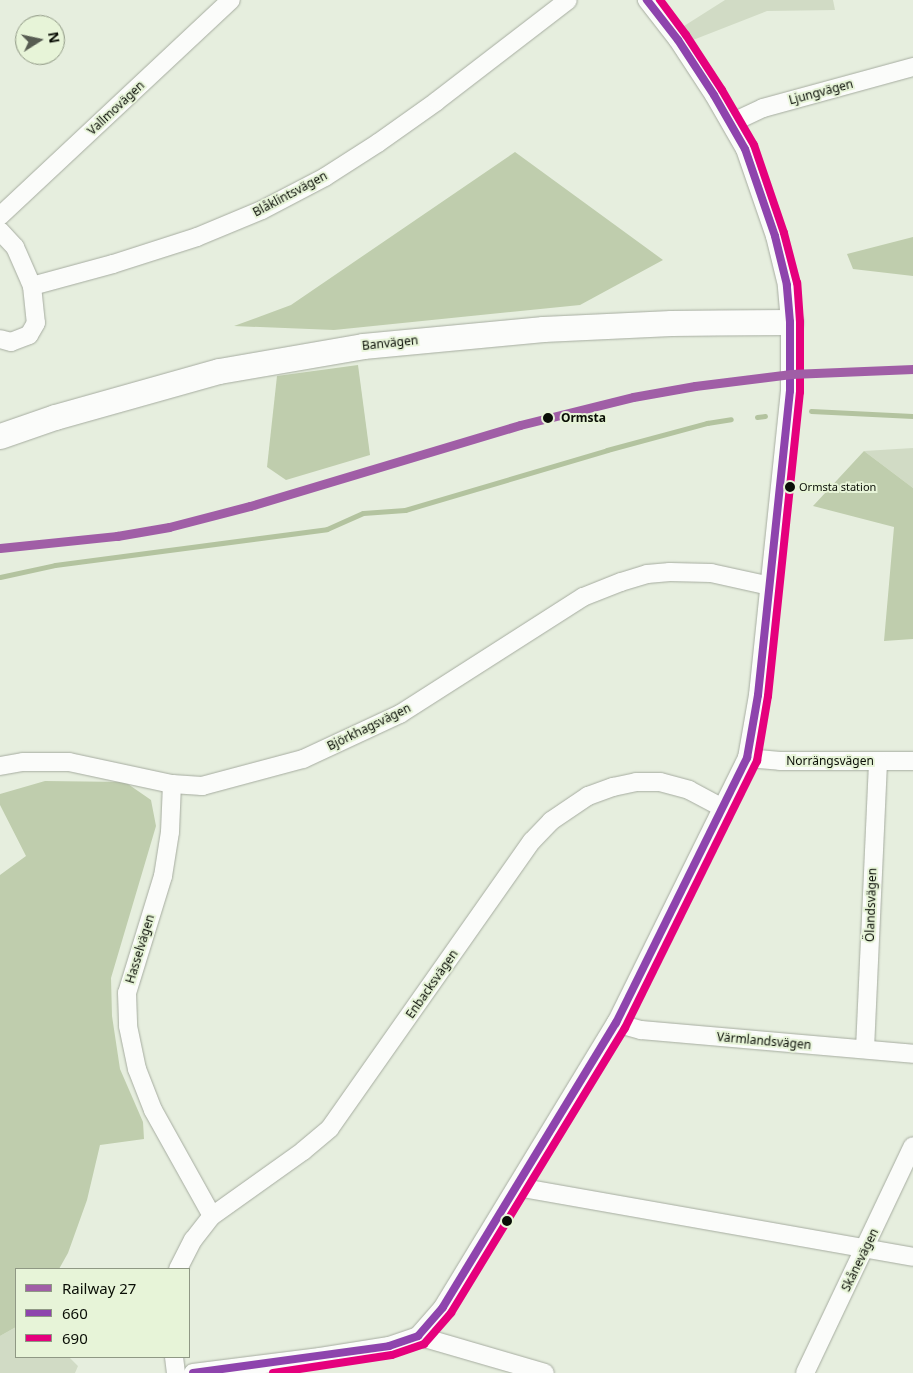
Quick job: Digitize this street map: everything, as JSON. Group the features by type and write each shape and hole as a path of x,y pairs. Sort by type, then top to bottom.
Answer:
{"street":[{"name":"Vallmovägen","path":"0,216 232,0"},
{"name":"Blåklintsvägen","path":"32,286 113,264 188,240 270,206 325,177 378,143 437,101 568,0"},
{"path":"194,1373 323,1365 418,1336 443,1307 616,1023 721,807 747,758 758,695 790,391 790,322 787,285 775,236 745,149 731,123 678,40 647,0"},
{"name":"Ljungvägen","path":"731,123 762,108 913,67"},
{"path":"0,230 15,247 32,286 36,323 29,335 11,342 0,339"},
{"name":"Banvägen","path":"0,436 56,417 219,371 363,346 543,329 671,323 790,322"},
{"name":"Björkhagsvägen","path":"0,766 23,762 69,762 172,784 202,786 303,759 400,714 583,597 622,582 646,574 670,572 711,573 770,586"},
{"name":"Norrängsvägen","path":"747,758 780,761 913,761"},
{"name":"Ölandsvägen","path":"865,1049 878,761"},
{"name":"Enbacksvägen","path":"178,1268 192,1240 212,1216 304,1151 330,1128 532,842 551,821 588,796 613,787 636,782 660,782 689,790 721,807"},
{"name":"Hasselvägen","path":"172,784 170,832 163,876 127,993 128,1026 137,1069 153,1110 212,1216"},
{"name":"Värmlandsvägen","path":"616,1023 641,1030 913,1054"},
{"name":"Skånevägen","path":"805,1373 913,1146"},
{"path":"517,1187 866,1247 913,1257"},
{"path":"418,1336 544,1373"},
{"path":"174,1358 176,1373"}],"green space":[{"path":"725,0 833,0 835,10 767,11 693,40 684,26"},
{"path":"515,152 663,260 580,305 334,330 234,326 291,305"},
{"path":"913,237 913,276 853,269 847,254"},
{"path":"358,365 370,455 286,480 267,467 277,376"},
{"path":"913,448 913,488 864,451"},
{"path":"864,451 913,488 913,639 884,641 894,527 813,506"},
{"path":"45,781 125,782 151,800 156,826 111,978 112,1016 120,1069 143,1122 144,1139 100,1145 87,1200 68,1253 60,1268 15,1268 15,1328 0,1336 0,875 26,856 0,805 0,794"},
{"path":"15,1328 15,1358 70,1358 78,1366 75,1373 0,1373 0,1336"}],"waterway":[{"path":"811,411 913,416"},
{"path":"757,417 765,416"},
{"path":"0,577 55,565 327,529 363,513 405,510 607,450 707,423 731,419"}],"rail line":[{"name":"27","path":"0,548 117,536 169,527 250,506 520,425 633,397 695,386 791,374 913,369"}],"transit line":[{"name":"660","path":"193,1373 389,1346 418,1336 443,1307 616,1023 747,758 758,695 790,391 790,322 787,285 775,236 745,149 714,95 678,40 647,0"},
{"name":"690","path":"273,1373 392,1355 424,1344 451,1313 625,1028 757,761 768,696 800,392 800,322 797,283 784,233 754,145 722,90 686,35 660,0"}],"place":[{"name":"Ormsta","path":"548,418"},
{"name":"Ormsta station","path":"790,487"}]}
